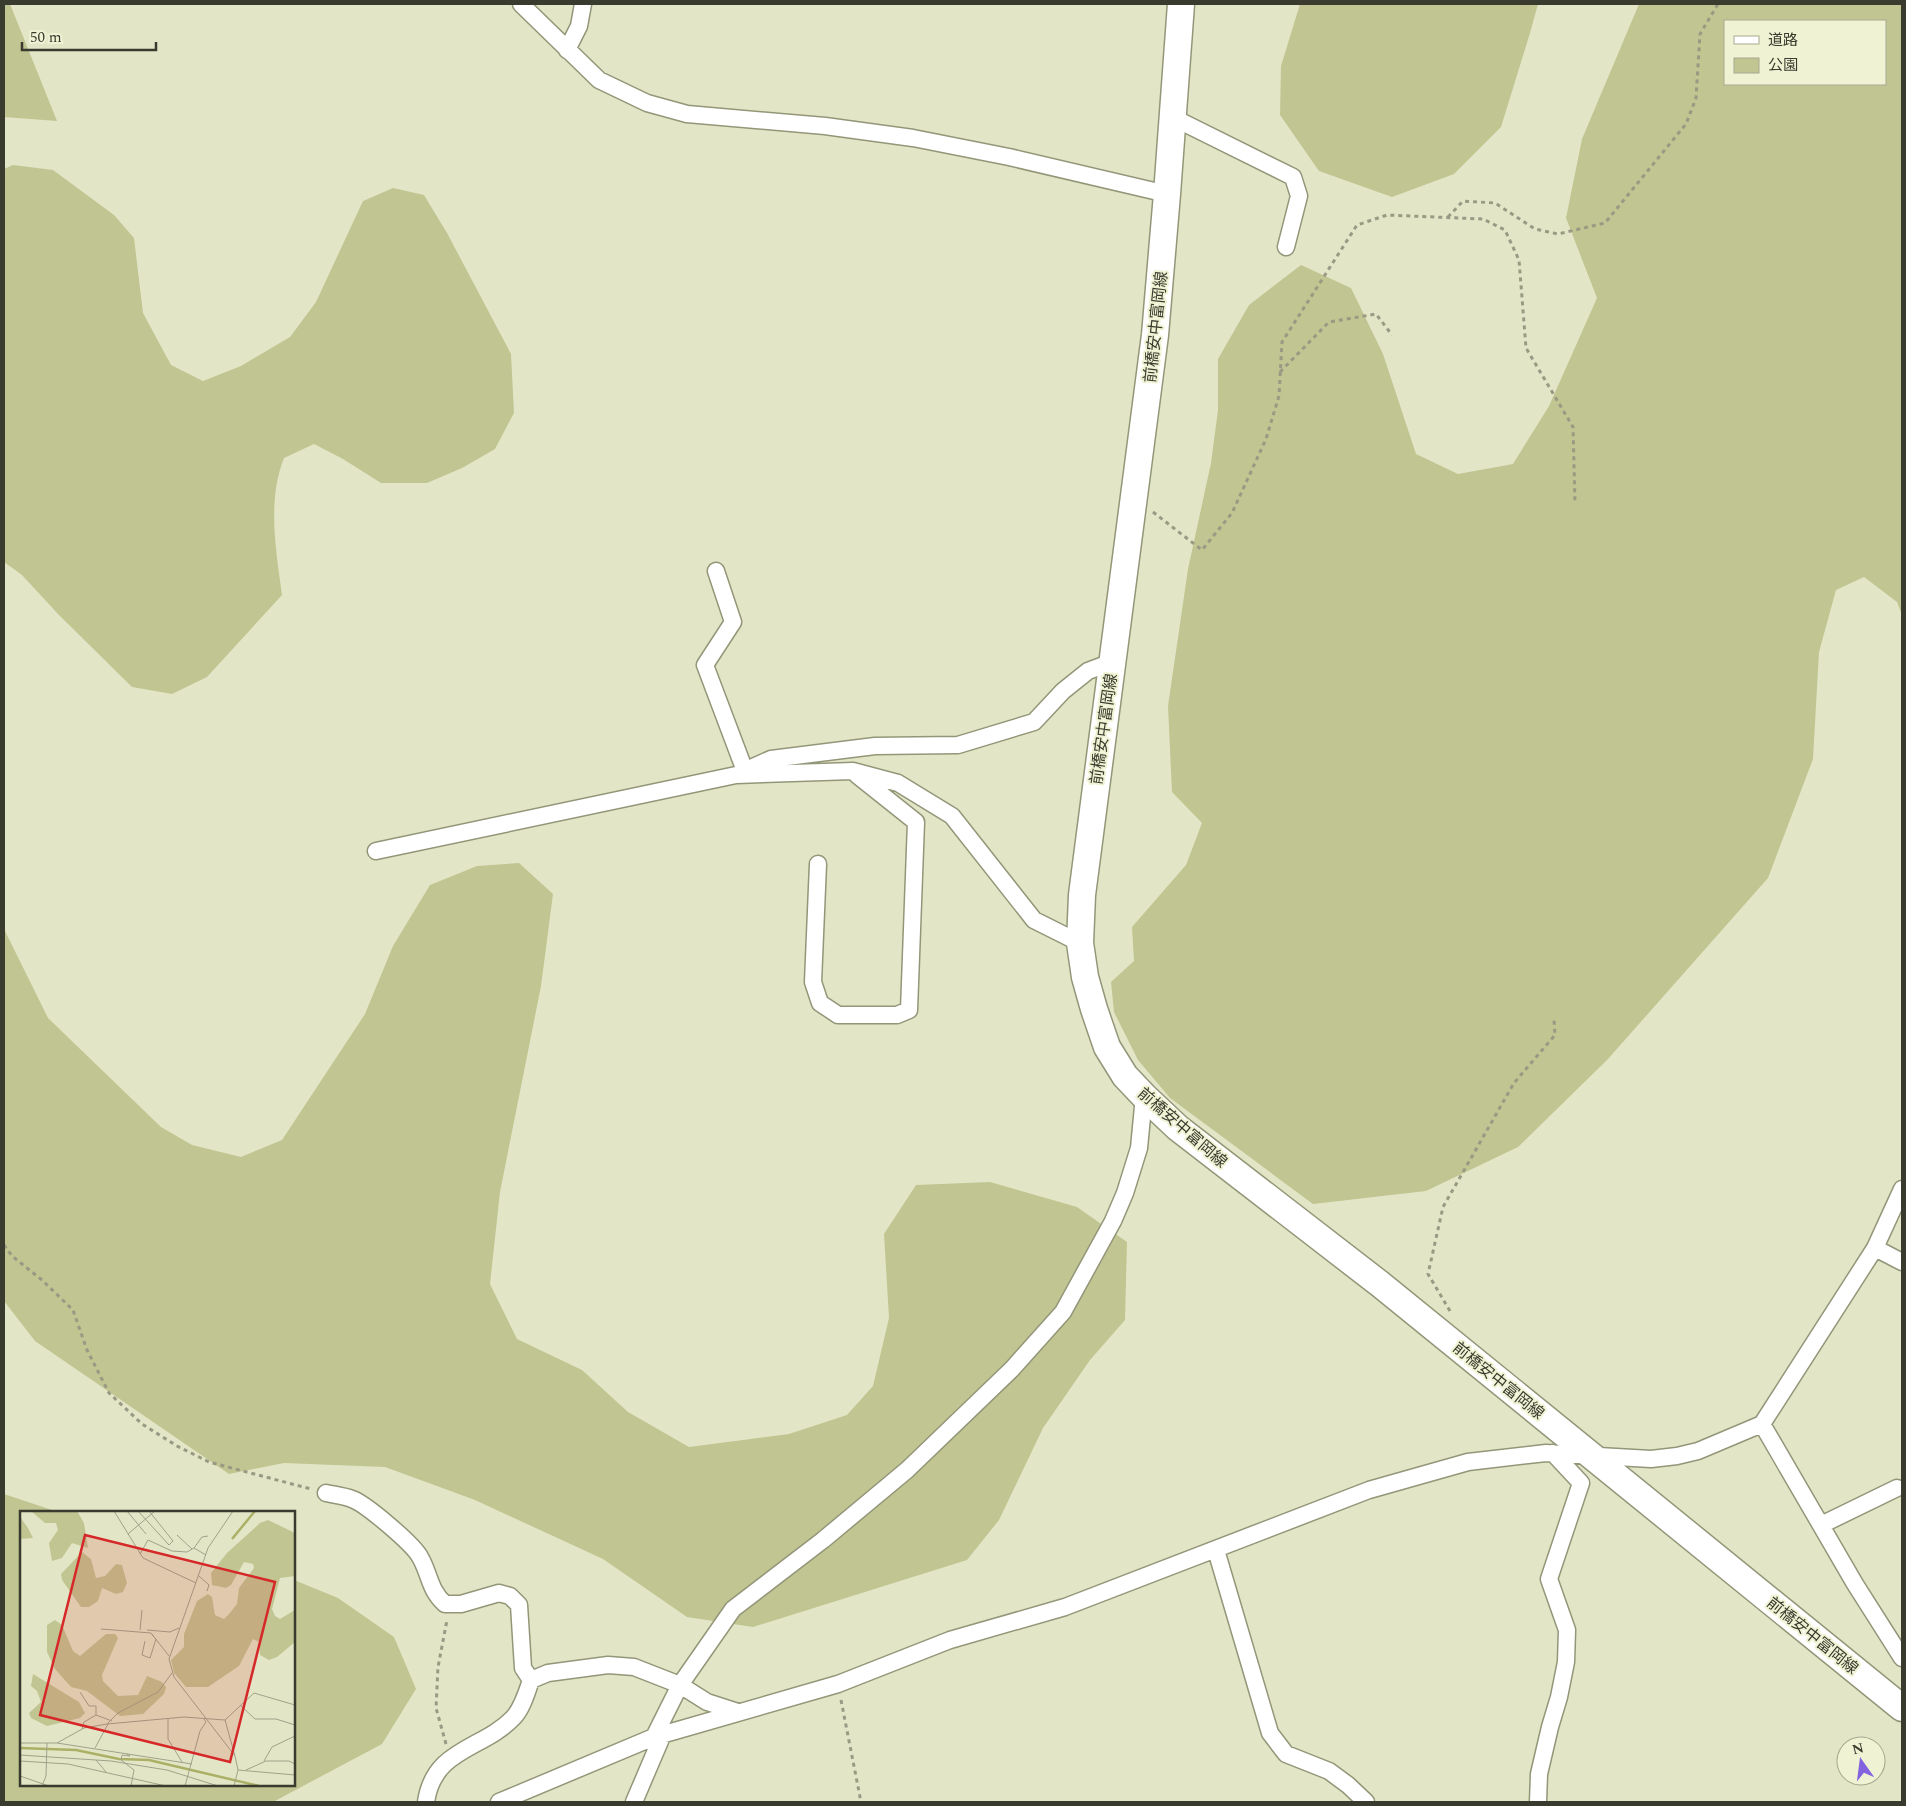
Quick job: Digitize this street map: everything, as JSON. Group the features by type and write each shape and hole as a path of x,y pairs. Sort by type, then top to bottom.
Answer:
{"main road":[{"name":"前橋安中富岡線","path":"1180,4 1155,335 1082,895 1080,943 1087,985 1106,1047 1125,1076 1178,1128 1380,1284 1902,1708"}],"street":[{"path":"521,4 599,80 647,103 686,114 825,126 913,138 1009,157 1167,194"},
{"path":"567,50 578,26 583,4"},
{"path":"1172,117 1293,177 1299,196 1286,247"},
{"path":"716,571 733,622 705,665 740,773"},
{"path":"740,773 771,758 865,747 958,744 1034,722 1063,691 1088,671 1112,662"},
{"path":"818,864 813,982 820,1003 838,1015 897,1016 909,1010 916,822 853,772"},
{"path":"376,851 740,773 853,772 898,783 952,816 1034,920 1080,943"},
{"path":"634,1802 658,1736 680,1685 734,1609 823,1540 907,1470 1012,1369 1063,1312 1109,1228 1125,1193 1139,1148 1144,1096"},
{"path":"499,1802 658,1736 838,1684 950,1640 1065,1607 1369,1490 1468,1462 1553,1453 1651,1459 1677,1456 1698,1451 1762,1424 1875,1248 1902,1189"},
{"path":"1875,1248 1902,1262"},
{"path":"1762,1424 1855,1584 1902,1658"},
{"path":"1538,1802 1539,1774 1566,1662 1567,1630 1549,1579 1581,1483 1553,1453"},
{"path":"1821,1525 1897,1488"},
{"path":"326,1493 354,1500 372,1511 401,1537 420,1556 436,1596 445,1604 461,1604 499,1593 510,1596 519,1605 523,1668 531,1680"},
{"path":"1216,1550 1270,1733 1286,1754 1328,1771 1348,1785 1366,1802"},
{"path":"426,1802 427,1792 444,1762 502,1727 514,1717 531,1680 548,1673 608,1665 634,1667 680,1685 707,1702 738,1712"}],"path":[{"path":"1447,217 1464,201 1495,203 1535,229 1558,234 1604,223 1686,124 1696,98 1700,34 1718,4"},
{"path":"1134,496 1202,550 1232,513 1266,439 1279,396 1282,342 1357,225 1387,215 1483,219 1506,230 1519,260 1526,348 1573,427 1575,503"},
{"path":"1280,372 1328,322 1376,314 1392,335"},
{"path":"1453,1316 1428,1274 1443,1207 1514,1083 1555,1035 1554,1020"},
{"path":"4,1245 12,1256 42,1280 73,1310 87,1350 109,1393 142,1424 177,1446 209,1462 326,1493"},
{"path":"444,1762 447,1749 436,1708 438,1667 447,1621 445,1604"},
{"path":"838,1684 861,1802"}],"green space":[{"path":"4,4 10,4 57,121 4,117"},
{"path":"1300,4 1538,4 1501,127 1454,174 1392,197 1319,171 1280,115 1281,66"},
{"path":"1639,4 1902,4 1902,615 1897,602 1864,577 1836,590 1819,652 1813,759 1768,878 1608,1059 1518,1147 1426,1191 1313,1204 1170,1098 1138,1060 1114,1012 1111,982 1134,961 1132,927 1186,865 1202,823 1172,792 1168,706 1188,569 1211,463 1218,410 1218,359 1249,305 1301,265 1351,288 1383,354 1416,454 1458,474 1513,464 1549,406 1597,298 1566,218 1582,139"},
{"path":"13,165 53,170 114,215 134,238 143,313 171,365 203,381 241,366 290,337 316,302 363,201 393,188 424,195 447,233 511,354 514,413 495,449 462,468 427,483 381,483 343,459 314,444 284,458 279,474 274,508 274,526 282,595 207,677 172,694 132,687 58,614 22,575 4,562 4,169"},
{"path":"519,863 553,894 541,986 500,1192 490,1284 517,1339 582,1370 628,1412 689,1447 789,1434 847,1415 873,1386 889,1318 884,1234 916,1185 990,1182 1077,1207 1127,1242 1125,1320 1090,1360 1043,1428 999,1520 967,1560 753,1627 687,1617 603,1559 475,1500 385,1467 284,1463 229,1474 35,1341 4,1301 4,929 48,1018 161,1127 192,1145 241,1157 282,1140 365,1014 393,946 430,885 477,866"},
{"path":"4,1494 55,1511 20,1511 20,1786 295,1786 295,1580 338,1598 394,1637 416,1689 382,1744 273,1802 4,1802"}]}
